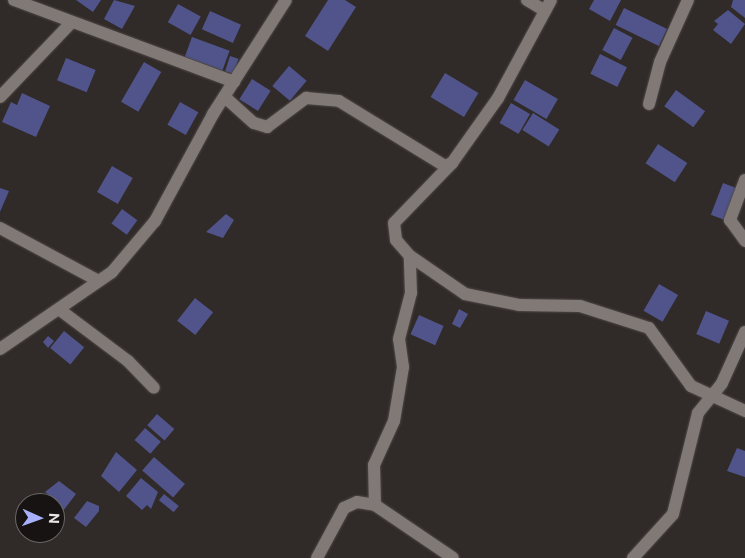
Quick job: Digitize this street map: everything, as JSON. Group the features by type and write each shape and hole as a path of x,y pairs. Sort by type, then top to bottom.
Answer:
{"street":[{"path":"14,0 71,23 234,82"},
{"path":"0,349 60,310 112,272 155,221 214,114 227,99 234,82 286,0"},
{"path":"527,0 548,5 520,62 452,163 394,223 396,240 410,256 465,294 519,305 580,306 649,328 691,386 708,398 745,411"},
{"path":"649,104 660,62 688,0"},
{"path":"0,97 71,23"},
{"path":"227,99 254,124 267,127 306,98 322,97 338,101 425,157 445,166 452,163"},
{"path":"745,180 730,220 745,241"},
{"path":"0,228 99,280"},
{"path":"375,505 374,464 394,421 403,367 399,339 411,293 410,256"},
{"path":"60,310 128,361 154,388"},
{"path":"633,558 674,514 698,413 708,398 722,383 745,332"},
{"path":"317,558 344,508 357,502 375,505 453,558"}],"building":[{"path":"76,0 101,0 93,12"},
{"path":"114,0 135,6 122,29 104,19"},
{"path":"328,0 345,0 356,7 328,51 305,36"},
{"path":"594,0 621,0 610,21 589,9"},
{"path":"733,0 745,0 745,18 731,7"},
{"path":"178,4 201,17 191,35 168,22"},
{"path":"624,8 667,29 659,46 616,25"},
{"path":"728,10 745,24 731,44 713,30 718,24 714,21"},
{"path":"210,11 241,25 233,43 202,29"},
{"path":"614,28 633,38 621,60 602,50"},
{"path":"192,37 230,51 222,70 185,57"},
{"path":"600,54 627,67 617,87 590,74"},
{"path":"230,56 239,59 234,74 225,71"},
{"path":"66,58 96,70 87,92 57,80"},
{"path":"144,62 161,72 138,112 121,102"},
{"path":"289,66 307,81 290,101 272,86"},
{"path":"445,73 478,93 464,117 431,97"},
{"path":"252,79 271,91 258,111 239,99"},
{"path":"525,80 558,99 546,119 514,100"},
{"path":"676,90 705,111 693,127 664,106"},
{"path":"22,93 50,106 36,137 2,122 11,102 17,105"},
{"path":"180,102 198,112 186,135 167,125"},
{"path":"511,103 530,114 519,134 500,123"},
{"path":"533,113 559,129 549,146 522,130"},
{"path":"658,144 687,163 675,182 645,163"},
{"path":"112,166 133,178 118,204 97,192"},
{"path":"723,183 736,188 724,220 711,215"},
{"path":"0,188 9,191 0,212"},
{"path":"122,209 137,220 127,235 111,224"},
{"path":"226,214 234,220 223,238 206,232"},
{"path":"659,284 678,295 663,322 644,311"},
{"path":"195,298 213,312 195,335 177,321"},
{"path":"459,309 468,314 460,328 452,324"},
{"path":"706,311 729,321 719,344 696,334"},
{"path":"419,315 444,326 435,345 410,334"},
{"path":"64,331 84,347 70,364 50,348"},
{"path":"48,336 54,341 48,348 43,342"},
{"path":"157,414 174,429 165,440 147,425"},
{"path":"145,428 161,442 150,454 135,440"},
{"path":"737,448 745,451 745,477 727,471"},
{"path":"116,452 137,470 119,492 101,476"},
{"path":"154,457 185,484 173,497 142,471"},
{"path":"141,478 158,492 151,509 147,505 142,510 126,496"},
{"path":"59,481 76,494 65,508 65,493 45,492"},
{"path":"164,494 179,506 174,512 159,500"},
{"path":"87,501 99,506 99,511 86,527 74,518"}]}
